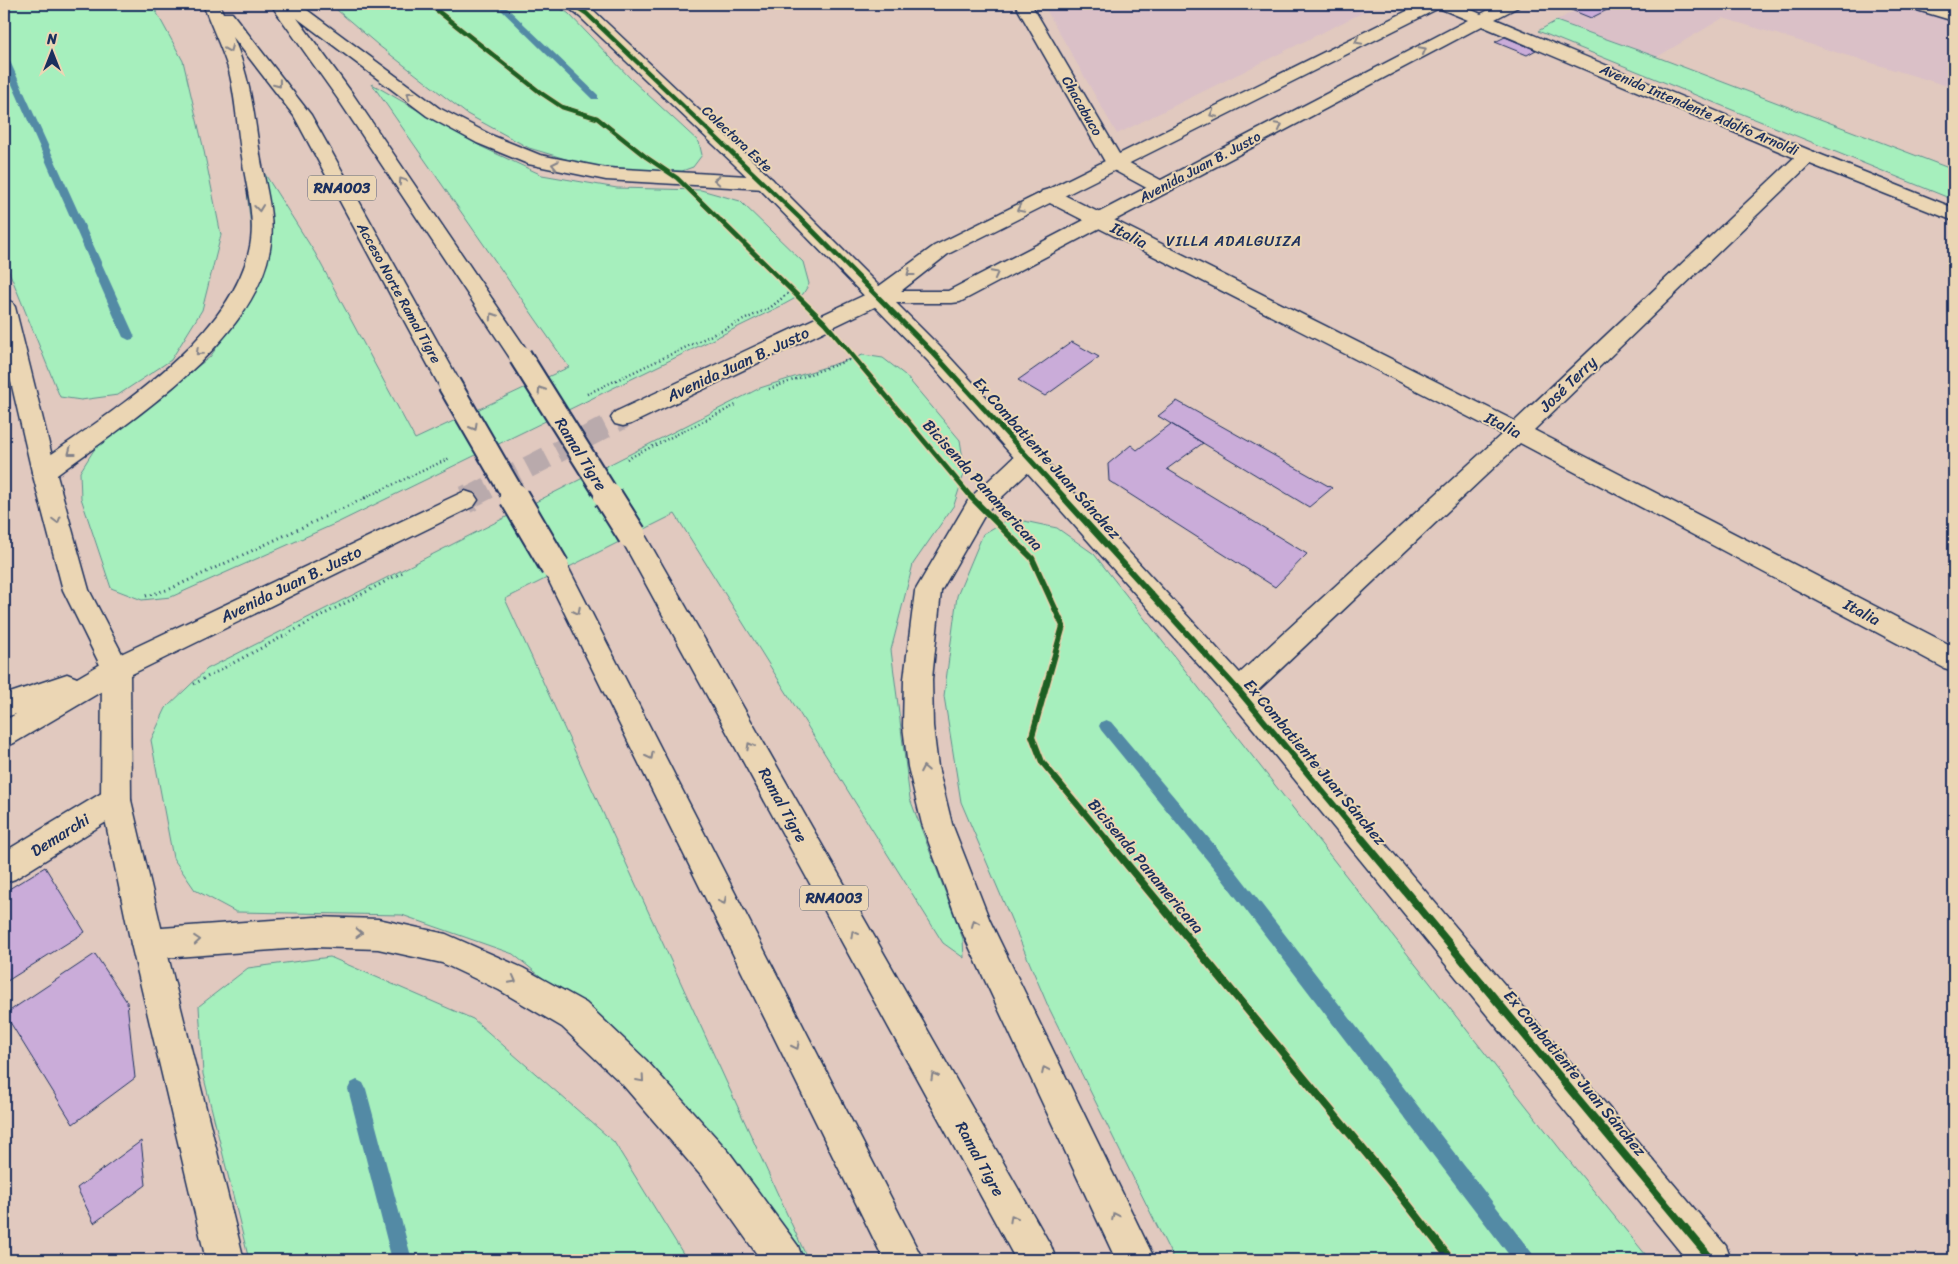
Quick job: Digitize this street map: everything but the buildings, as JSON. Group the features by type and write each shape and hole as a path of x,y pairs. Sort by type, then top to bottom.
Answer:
{"main road":[{"path":"44,472 153,391 200,351 233,312 250,281 260,251 261,225 257,190 238,71 211,4"},
{"name":"Acceso Norte Ramal Tigre","path":"216,4 302,115 449,384 555,567 904,1260"},
{"name":"Ramal Tigre","path":"279,4 346,97 520,356 632,536 1036,1260"},
{"path":"289,4 433,112 484,139 535,160 606,174 766,183"},
{"name":"Chacabuco","path":"1024,4 1115,163"},
{"name":"Avenida Juan B. Justo","path":"623,418 879,297 941,250 1433,4"},
{"name":"Avenida Intendente Adolfo Arnoldi","path":"1444,4 1482,18 1807,156 1954,215"},
{"name":"Avenida Juan B. Justo","path":"879,297 952,297 1482,18 1512,4"},
{"path":"1912,4 1954,16"},
{"name":"Colectora Este","path":"581,7 766,183 879,297"},
{"name":"José Terry","path":"1239,691 1518,432 1807,156"},
{"path":"1115,163 1161,188"},
{"name":"Italia","path":"1049,195 1518,432 1954,660"},
{"name":"Ex Combatiente Juan Sánchez","path":"879,297 928,347 1239,691 1712,1260"},
{"path":"4,307 44,472 76,590 116,669 116,800 148,944 225,1260"},
{"path":"1028,458 978,505 928,591 918,679 918,726 923,767 937,824 975,925 1136,1260"},
{"name":"Avenida Juan B. Justo","path":"4,735 116,669 466,500"},
{"name":"Avenida Juan B. Justo","path":"4,706 116,669"},
{"name":"Demarchi","path":"4,869 116,800"},
{"path":"148,944 315,932 378,934 446,949 511,979 574,1015 634,1072 716,1165 784,1260"}],"path":[{"path":"786,286 825,323 860,364"}],"shaded area":[{"path":"1043,4 1380,4 1117,134"},
{"path":"1587,4 1954,4 1954,88 1723,18 1657,57 1556,21"}],"green space":[{"path":"4,4 152,4 183,61 221,235 202,310 171,360 118,395 81,400 60,397 4,259"},
{"path":"330,4 552,4 568,13 632,80 699,142 702,155 693,167 682,171 655,171 586,165 529,148 467,114 378,45"},
{"path":"1556,21 1657,57 1954,170 1954,200 1538,31"},
{"path":"372,84 482,147 542,175 617,188 701,190 740,201 803,262 809,284 803,294 783,305 339,522 171,597 142,600 111,588 81,498 80,472 99,442 210,357 242,311 254,254 241,138 249,134 263,171 315,253 415,439 569,367"},
{"path":"863,355 883,358 905,375 960,440 965,471 954,505 913,564 891,650 910,799 963,939 964,958 943,943 675,514 505,599 808,1260 802,1260 608,1031 513,954 402,915 236,912 195,890 173,858 151,740 166,708 207,669 760,388"},
{"path":"1010,518 1057,528 1094,554 1571,1163 1650,1260 1174,1260 1048,1006 961,802 944,696 957,596 983,534"},
{"path":"330,957 473,1019 614,1142 687,1260 249,1260 203,1074 199,1006 248,968"}],"waterway":[{"path":"499,4 595,97"},
{"path":"4,57 129,337"},
{"path":"1106,726 1222,866 1525,1260"},
{"path":"357,1089 402,1260"}],"tunnel":[{"path":"469,498 623,418"},
{"path":"465,500 469,498"}],"cycle path":[{"name":"Bicisenda Panamericana","path":"429,4 541,93 562,107 597,118 646,157 677,178 825,323 978,505 1032,558 1063,626 1032,736 1042,762 1395,1188 1451,1260"},
{"path":"572,4 586,13 765,183 936,356 1239,691 1712,1260"}],"district":[{"name":"VILLA ADALGUIZA","path":"1234,241"}]}
